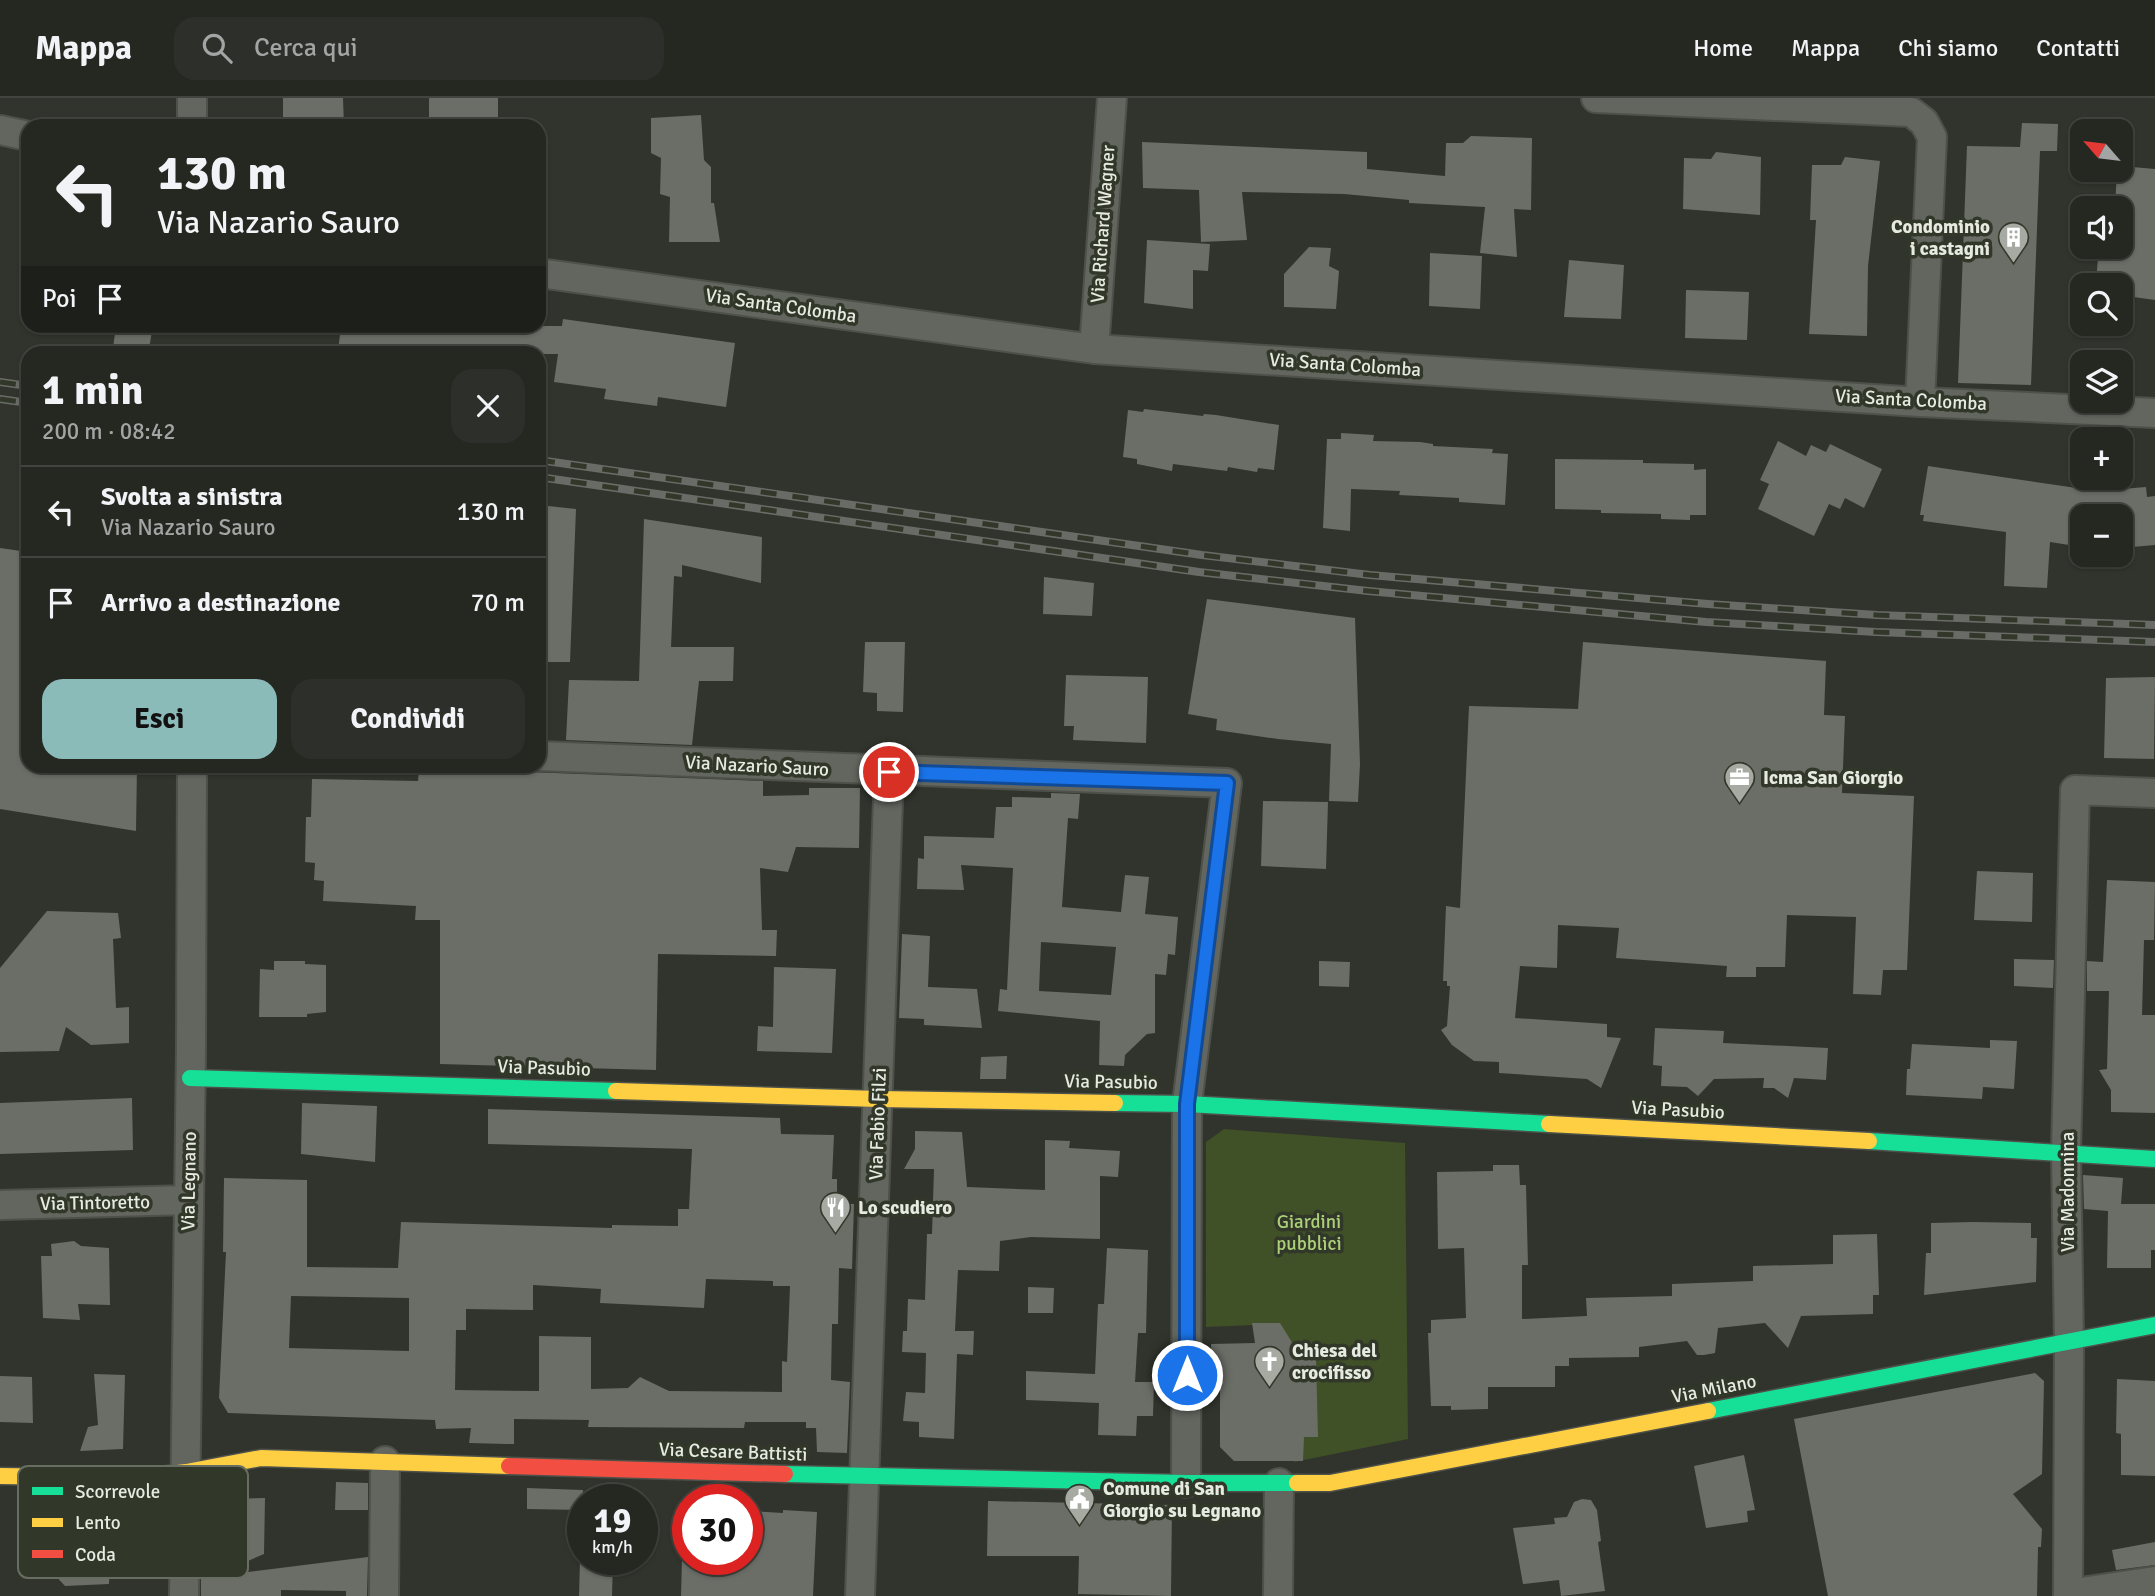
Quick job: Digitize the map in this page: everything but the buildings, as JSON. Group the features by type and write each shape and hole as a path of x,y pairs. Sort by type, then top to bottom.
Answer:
{"street":[{"path":"192,98 192,119"},
{"name":"Via Richard Wagner","path":"1094,349 1112,98"},
{"path":"1596,98 1911,112 1924,122 1932,137 1920,401"},
{"path":"0,130 21,134"},
{"name":"Via Santa Colomba","path":"546,274 1094,349 1920,401 2155,413"},
{"name":"Via Nazario Sauro","path":"546,756 889,772 1227,783 1187,1104"},
{"name":"Via Fabio Filzi","path":"860,1596 889,772"},
{"name":"Via Legnano","path":"186,1466 192,773"},
{"name":"Via Madonnina","path":"2155,793 2075,790 2066,1152 2069,1343 2068,1595 2155,1581"},
{"name":"Via Pasubio","path":"190,1078 879,1099 1187,1104 2155,1159"},
{"path":"1186,1483 1187,1104"},
{"name":"Via Tintoretto","path":"0,1205 189,1200"},
{"name":"Via Milano","path":"1279,1483 1330,1483 2155,1325"},
{"name":"Via Cesare Battisti","path":"218,1466 261,1458 865,1477 1279,1483"},
{"path":"384,1596 385,1461"},
{"name":"Via Cesare Battisti","path":"0,1476 18,1476"},
{"path":"1278,1596 1279,1483"},
{"name":"Via Legnano","path":"184,1578 184,1596"}],"green space":[{"name":"Giardini pubblici","path":"1224,1129 1405,1143 1408,1439 1294,1462 1300,1352 1277,1324 1206,1327 1206,1142"}],"railway":[{"path":"0,382 21,385"},
{"path":"0,399 21,402"},
{"path":"546,461 1202,555 1370,575 1708,604 1877,615 2155,625"},
{"path":"546,478 1199,572 1368,591 1706,622 1876,632 2155,642"}],"traffic: fast":[{"path":"190,1078 616,1091"},
{"path":"1115,1103 1187,1104 1549,1124"},
{"path":"1869,1141 2155,1159"},
{"path":"1708,1411 2155,1325"},
{"path":"785,1474 1297,1483"}],"traffic: slow":[{"path":"616,1091 1115,1103"},
{"path":"1549,1124 1869,1141"},
{"path":"1297,1483 1330,1483 1708,1411"},
{"path":"218,1466 261,1458 509,1466"},
{"path":"0,1476 18,1476"}],"traffic: jam":[{"path":"509,1466 785,1474"}],"place":[{"name":"Condominio i castagni","path":"2013,265"},
{"name":"Icma San Giorgio","path":"1740,805"},
{"name":"Lo scudiero","path":"835,1235"},
{"name":"Chiesa del crocifisso","path":"1269,1389"},
{"name":"Comune di San Giorgio su Legnano","path":"1080,1527"}],"route":[{"path":"889,772 1227,783 1187,1104 1187,1375"}]}
